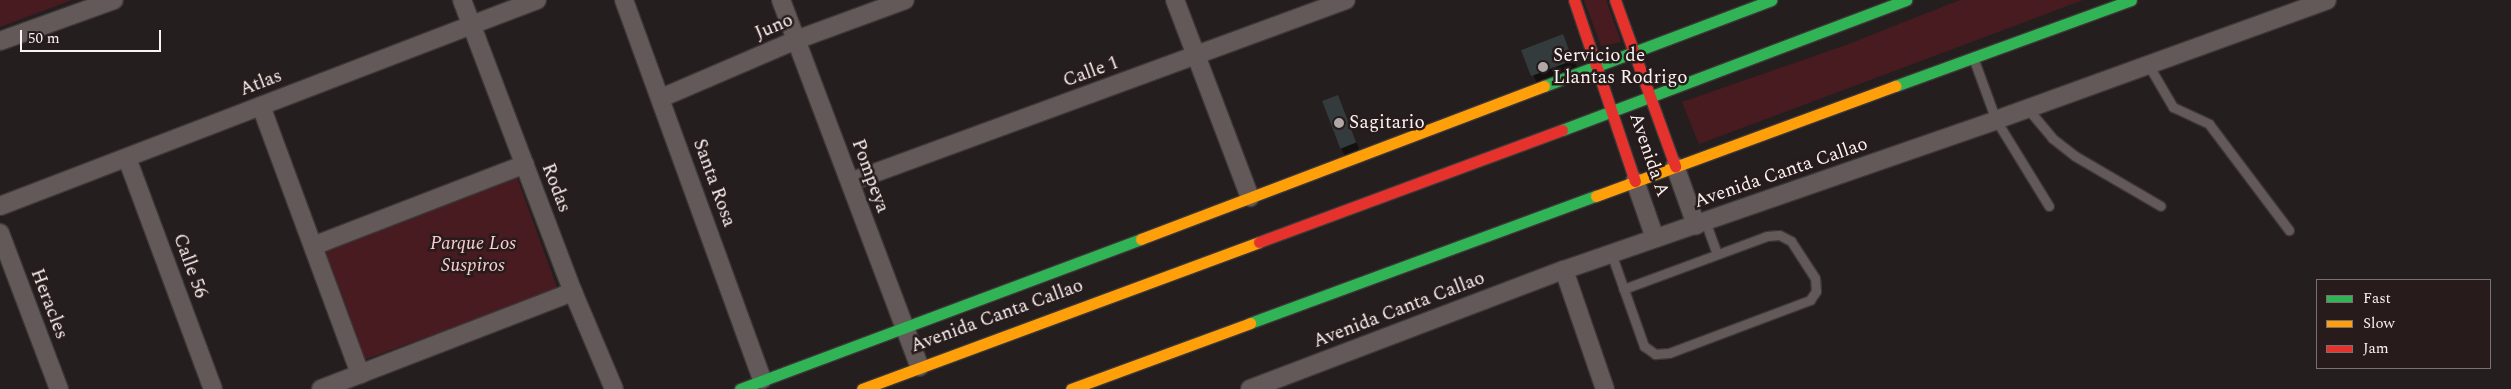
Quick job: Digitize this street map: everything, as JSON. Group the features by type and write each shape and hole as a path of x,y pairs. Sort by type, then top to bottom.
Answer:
{"main road":[{"name":"Avenida A","path":"1574,0 1635,181"},
{"name":"Avenida A","path":"1615,0 1675,166"},
{"name":"Avenida Canta Callao","path":"740,389 904,329 1771,0"},
{"name":"Avenida Canta Callao","path":"862,389 1651,97 1906,0"},
{"name":"Avenida Canta Callao","path":"1071,389 2131,0"}],"street":[{"path":"0,41 114,0"},
{"name":"Rodas","path":"462,0 573,292 614,389"},
{"name":"Atlas","path":"0,206 536,0"},
{"name":"Santa Rosa","path":"624,0 762,380"},
{"name":"Pompeya","path":"781,0 904,329 920,367"},
{"name":"Juno","path":"661,98 796,40 905,0"},
{"path":"1175,0 1250,197"},
{"name":"Calle 1","path":"850,182 1346,0"},
{"name":"Avenida Canta Callao","path":"1250,389 1611,253 2028,109 2327,0"},
{"path":"261,106 360,374"},
{"name":"Calle 56","path":"127,158 213,389"},
{"path":"313,246 524,164"},
{"name":"Avenida A","path":"1675,166 1701,223"},
{"name":"Avenida A","path":"1635,181 1655,238"},
{"name":"Heracles","path":"0,233 59,389"},
{"path":"1564,270 1605,389"},
{"path":"320,389 573,292"}],"lane":[{"path":"1973,57 1996,120 2049,206"},
{"path":"2149,66 2173,107 2209,124 2289,230"},
{"path":"2028,109 2052,138 2075,156 2161,206"},
{"path":"1701,223 1716,254"},
{"path":"1611,253 1644,346 1655,354 1669,353 1810,300 1816,290 1815,278 1796,248 1791,241 1779,235 1767,236 1624,289"}],"green space":[{"path":"0,0 72,0 0,27"},
{"path":"1584,0 1606,0 1621,42 1601,46"},
{"path":"1960,0 2083,0 1699,144 1682,102 1846,45"},
{"name":"Parque Los Suspiros","path":"515,172 558,289 359,362 316,245"}],"building":[{"path":"1563,34 1573,60 1531,76 1521,50"},
{"name":"Sagitario","path":"1338,95 1356,143 1340,149 1322,101"}],"traffic: fast":[{"path":"1544,86 1771,0"},
{"path":"1562,130 1906,0"},
{"path":"1895,86 2131,0"},
{"path":"1250,323 1596,196"},
{"path":"740,389 1141,239"}],"traffic: slow":[{"path":"1141,239 1544,86"},
{"path":"1596,196 1895,86"},
{"path":"862,389 1259,242"},
{"path":"1071,389 1250,323"}],"traffic: jam":[{"path":"1574,0 1635,181"},
{"path":"1615,0 1675,166"},
{"path":"1259,242 1562,130"}],"place":[{"name":"Servicio de Llantas Rodrigo","path":"1543,67"},
{"name":"Sagitario","path":"1339,123"}]}
